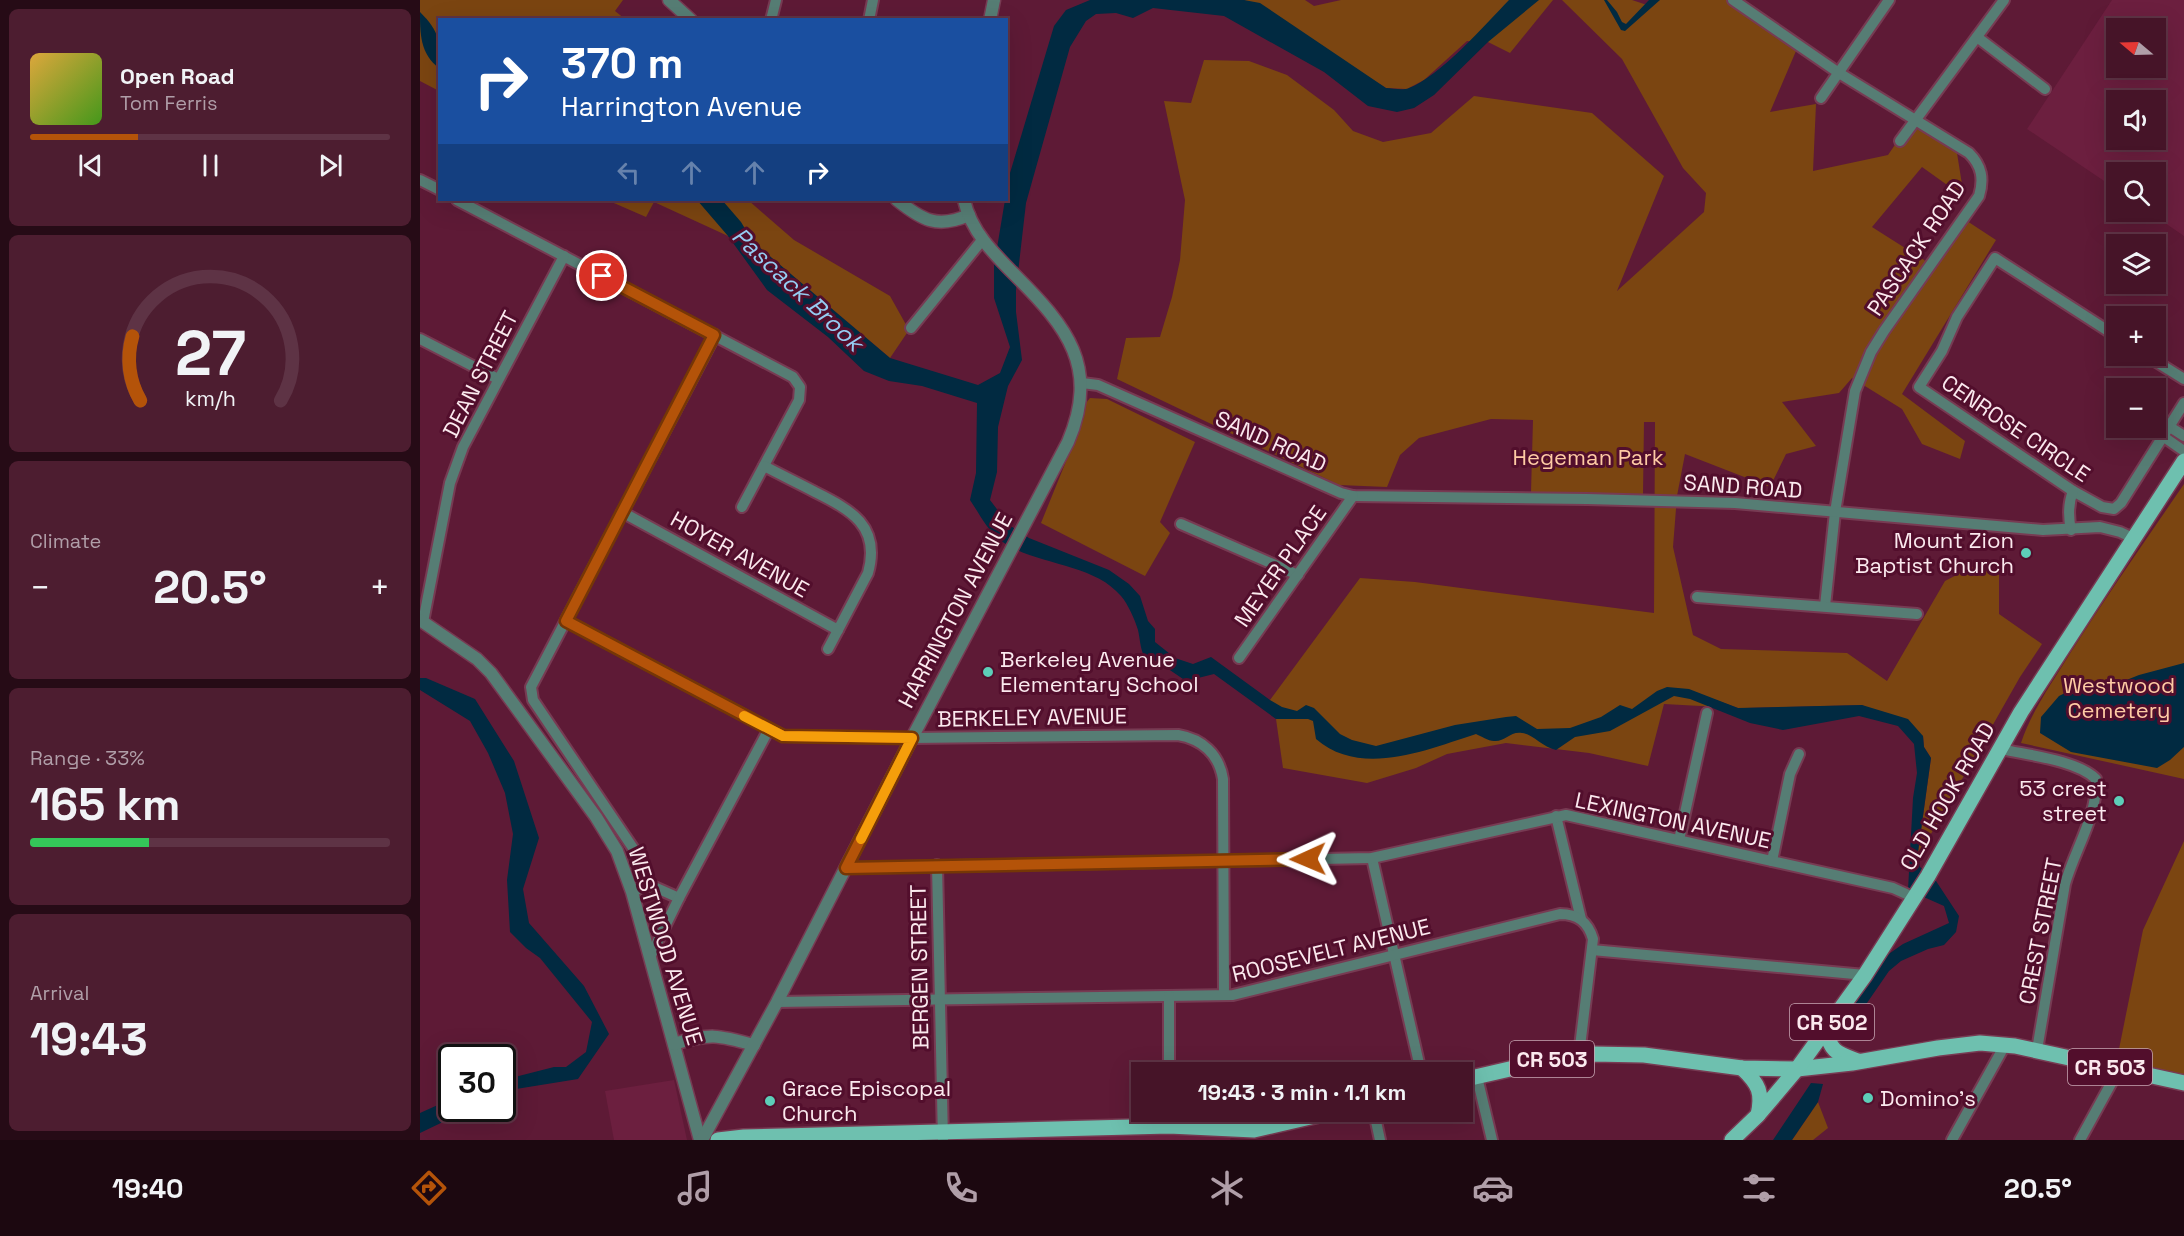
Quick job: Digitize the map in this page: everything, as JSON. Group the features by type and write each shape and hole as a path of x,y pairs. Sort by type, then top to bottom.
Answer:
{"main road":[{"name":"OLD HOOK ROAD","path":"1732,1140 1758,1115 1797,1069 1865,975 1930,872 2021,712 2184,461"},
{"path":"1826,1030 1829,1045 1839,1054 1861,1062"},
{"name":"CR 503","path":"1473,1078 1579,1055 1618,1053 1743,1068 1797,1069 1861,1062 1961,1044 2005,1044 2184,1083"},
{"path":"1743,1068 1754,1079 1758,1088 1761,1101 1758,1115"},
{"path":"718,1140 744,1137 942,1136 1131,1122"},
{"path":"1185,1122 1252,1135 1297,1122"}],"street":[{"path":"669,0 689,18"},
{"path":"772,18 776,0"},
{"path":"869,18 873,0"},
{"path":"990,18 994,0"},
{"name":"PASCACK ROAD","path":"1733,0 1839,73 1969,153 1982,172 1979,196 1884,331 1862,371 1855,391 1835,512 1825,606"},
{"path":"1821,98 1889,0"},
{"path":"1900,141 2004,0"},
{"path":"1977,37 2045,89"},
{"path":"420,180 438,189"},
{"path":"459,201 793,377 800,387 800,400 742,507"},
{"path":"898,201 917,215 937,223 954,222 969,215"},
{"path":"964,201 982,239 1056,322 1071,345 1080,369 1082,383"},
{"path":"911,327 982,239"},
{"name":"DEAN STREET","path":"422,621 450,483 463,447 564,256"},
{"name":"CENROSE CIRCLE","path":"2106,330 1995,258 1957,317 1942,351 1919,387 2073,491 2102,507 2114,509 2121,503 2162,438"},
{"path":"633,892 644,882 635,851 533,700 531,687 714,335"},
{"path":"420,339 498,379"},
{"path":"2163,366 2184,379"},
{"name":"SAND ROAD","path":"1082,383 1098,386 1341,493 1353,496 1702,502 2043,530 2100,527 2133,538"},
{"name":"HARRINGTON AVENUE","path":"701,1140 777,1002 1072,432 1080,404 1082,383"},
{"name":"CENROSE CIRCLE","path":"2166,431 2184,404"},
{"path":"2166,431 2184,436"},
{"path":"2166,431 2184,451"},
{"path":"764,466 846,508 855,515 866,530 872,551 868,573 828,649"},
{"path":"2071,530 2068,517 2069,501 2073,491"},
{"name":"MEYER PLACE","path":"1239,658 1353,496"},
{"name":"HOYER AVENUE","path":"622,512 838,630"},
{"path":"1181,524 1298,575"},
{"path":"1696,597 1917,614"},
{"name":"WESTWOOD AVENUE","path":"422,621 477,659 491,673 607,834 627,873 633,892 701,1140"},
{"name":"BERKELEY AVENUE","path":"566,621 783,736 912,738 1168,735 1189,737 1199,741 1214,754 1223,779 1224,995"},
{"path":"1679,840 1707,714"},
{"path":"650,957 769,729"},
{"name":"CREST STREET","path":"2001,749 2062,763 2091,774 2096,779 2092,812 2065,884 2037,1050"},
{"path":"1772,861 1790,774 1799,754"},
{"path":"1556,816 1581,919 1591,932 1593,939 1579,1055"},
{"name":"LEXINGTON AVENUE","path":"846,868 1372,858 1556,816 1578,816 1893,888 1915,897"},
{"path":"1372,858 1419,1062"},
{"name":"BERGEN STREET","path":"937,865 942,1136"},
{"path":"644,882 679,898"},
{"name":"ROOSEVELT AVENUE","path":"777,1002 1233,995 1560,914 1569,914 1581,919"},
{"path":"1592,950 1865,975"},
{"path":"1169,996 1169,1062"},
{"path":"674,1044 707,1035 722,1036 754,1045"},
{"path":"1952,1140 2005,1044"},
{"path":"2080,1140 2119,1069"},
{"path":"1473,1087 1492,1140"},
{"path":"1376,1122 1380,1140"}],"shaded area":[{"path":"2112,0 2184,0 2184,236 2164,222 2166,222 2166,162 2106,162 2106,182 2027,129"},
{"path":"674,1080 687,1140 614,1140 605,1091"},
{"path":"1235,1128 1230,1140 837,1140"}],"green space":[{"path":"420,0 623,0 615,11 624,18 438,18 438,90 420,81"},
{"path":"1244,0 1305,0 1314,6 1341,0 1553,0 1510,53 1488,42 1467,41 1424,80 1407,89 1386,88"},
{"name":"Hegeman Park","path":"1562,0 1632,0 1647,5 1649,0 1735,0 1738,10 1796,51 1770,112 1816,104 1813,171 1888,155 1912,120 1957,153 1964,197 1922,167 1872,227 1935,267 1967,221 1996,240 1902,394 1965,441 1960,459 1922,444 1902,409 1852,378 1839,393 1782,402 1816,446 1786,454 1770,487 1685,454 1677,496 1673,547 1693,635 1721,649 1847,653 1887,681 1945,581 1972,567 1999,570 1999,614 2042,644 2020,677 1919,855 1931,758 1924,747 1923,736 1862,705 1738,708 1713,699 1719,707 1664,704 1648,766 1589,753 1506,743 1447,754 1416,768 1367,783 1283,768 1276,719 1270,700 1360,578 1415,582 1654,613 1655,422 1644,422 1643,494 1531,492 1533,420 1491,419 1419,438 1400,455 1387,487 1339,485 1117,379 1126,338 1160,337 1172,297 1180,260 1185,200 1164,101 1191,103 1204,60 1249,61 1287,75 1334,110 1353,131 1383,142 1431,133 1474,96 1592,113 1664,176 1617,291 1704,212 1706,193 1683,168 1622,59"},
{"path":"609,201 749,201 794,240 890,296 909,330 890,358 753,242 728,236 654,202 646,217"},
{"path":"1090,398 1107,399 1195,442 1160,522 1170,533 1145,576 1041,523 1084,417 1085,404"},
{"name":"Westwood Cemetery","path":"2184,484 2184,779 2021,743 2036,709 2069,655"},
{"path":"2184,841 2184,1083 2119,1069 2117,1059 2143,930"},
{"path":"1818,1102 1828,1128 1813,1140 1792,1140"}],"water":[{"name":"Pascack Brook","path":"1090,0 1244,0 1260,3 1386,88 1400,89 1409,88 1421,82 1448,62 1509,0 1539,0 1488,42 1434,95 1414,108 1397,112 1368,106 1324,72 1224,16 1153,8 1133,18 1116,13 1096,14 1086,21 1070,47 1026,203 1016,290 1016,312 1022,360 1008,386 998,427 997,472 990,500 1009,525 1029,538 1109,570 1129,584 1140,596 1148,621 1155,629 1155,642 1175,658 1193,664 1211,657 1282,707 1297,711 1306,705 1314,708 1340,734 1352,740 1376,746 1455,725 1516,716 1537,729 1570,728 1601,717 1620,705 1632,709 1657,691 1667,687 1689,689 1738,708 1862,705 1908,719 1923,736 1924,747 1931,758 1918,852 1920,867 1936,881 1959,916 1956,932 1944,945 1928,949 1901,961 1889,971 1858,1016 1848,1022 1843,1031 1835,1025 1883,958 1903,944 1949,923 1944,906 1908,890 1913,798 1917,773 1914,744 1898,726 1859,716 1783,730 1750,723 1690,699 1674,696 1610,731 1575,737 1556,750 1526,734 1518,733 1494,741 1476,734 1415,753 1394,757 1373,759 1353,757 1334,751 1316,739 1313,721 1276,719 1214,674 1186,681 1158,662 1144,656 1131,612 1121,596 1109,585 1080,570 1030,555 995,536 970,500 976,473 977,403 922,386 889,381 864,371 828,337 767,290 728,236 698,201 723,201 741,222 753,242 890,358 978,385 1000,373 1010,347 994,298 994,266 1005,201 1008,201 1008,180 1054,26 1066,10"},
{"path":"1604,0 1607,0 1622,22 1626,24 1649,0 1660,0 1625,31 1621,30"},
{"path":"420,12 432,25 437,37 438,67 428,56 421,35"},
{"path":"2184,663 2184,747 2157,768 2071,752 2040,733 2041,717 2059,696 2065,693 2078,692 2096,682 2124,681"},
{"path":"420,678 426,678 475,699 514,761 539,838 523,889 529,923 584,986 609,1034 578,1079 516,1089 516,1077 554,1067 566,1067 586,1052 592,1022 540,958 510,932 507,880 513,834 505,793 488,753 470,721 420,690"},
{"path":"1811,1083 1823,1084 1818,1102 1792,1140 1773,1140"},
{"path":"438,1105 438,1122 443,1122 420,1133 420,1113"}],"slow traffic":[{"path":"744,716 783,736 912,738 861,839"}],"place":[{"name":"Mount Zion Baptist Church","path":"2026,553"},
{"name":"Berkeley Avenue Elementary School","path":"988,672"},
{"name":"53 crest street","path":"2119,801"},
{"name":"Domino's","path":"1868,1098"},
{"name":"Grace Episcopal Church","path":"770,1101"}],"route":[{"path":"602,276 714,335 566,621 783,736 912,738 846,868 1308,859"}]}
